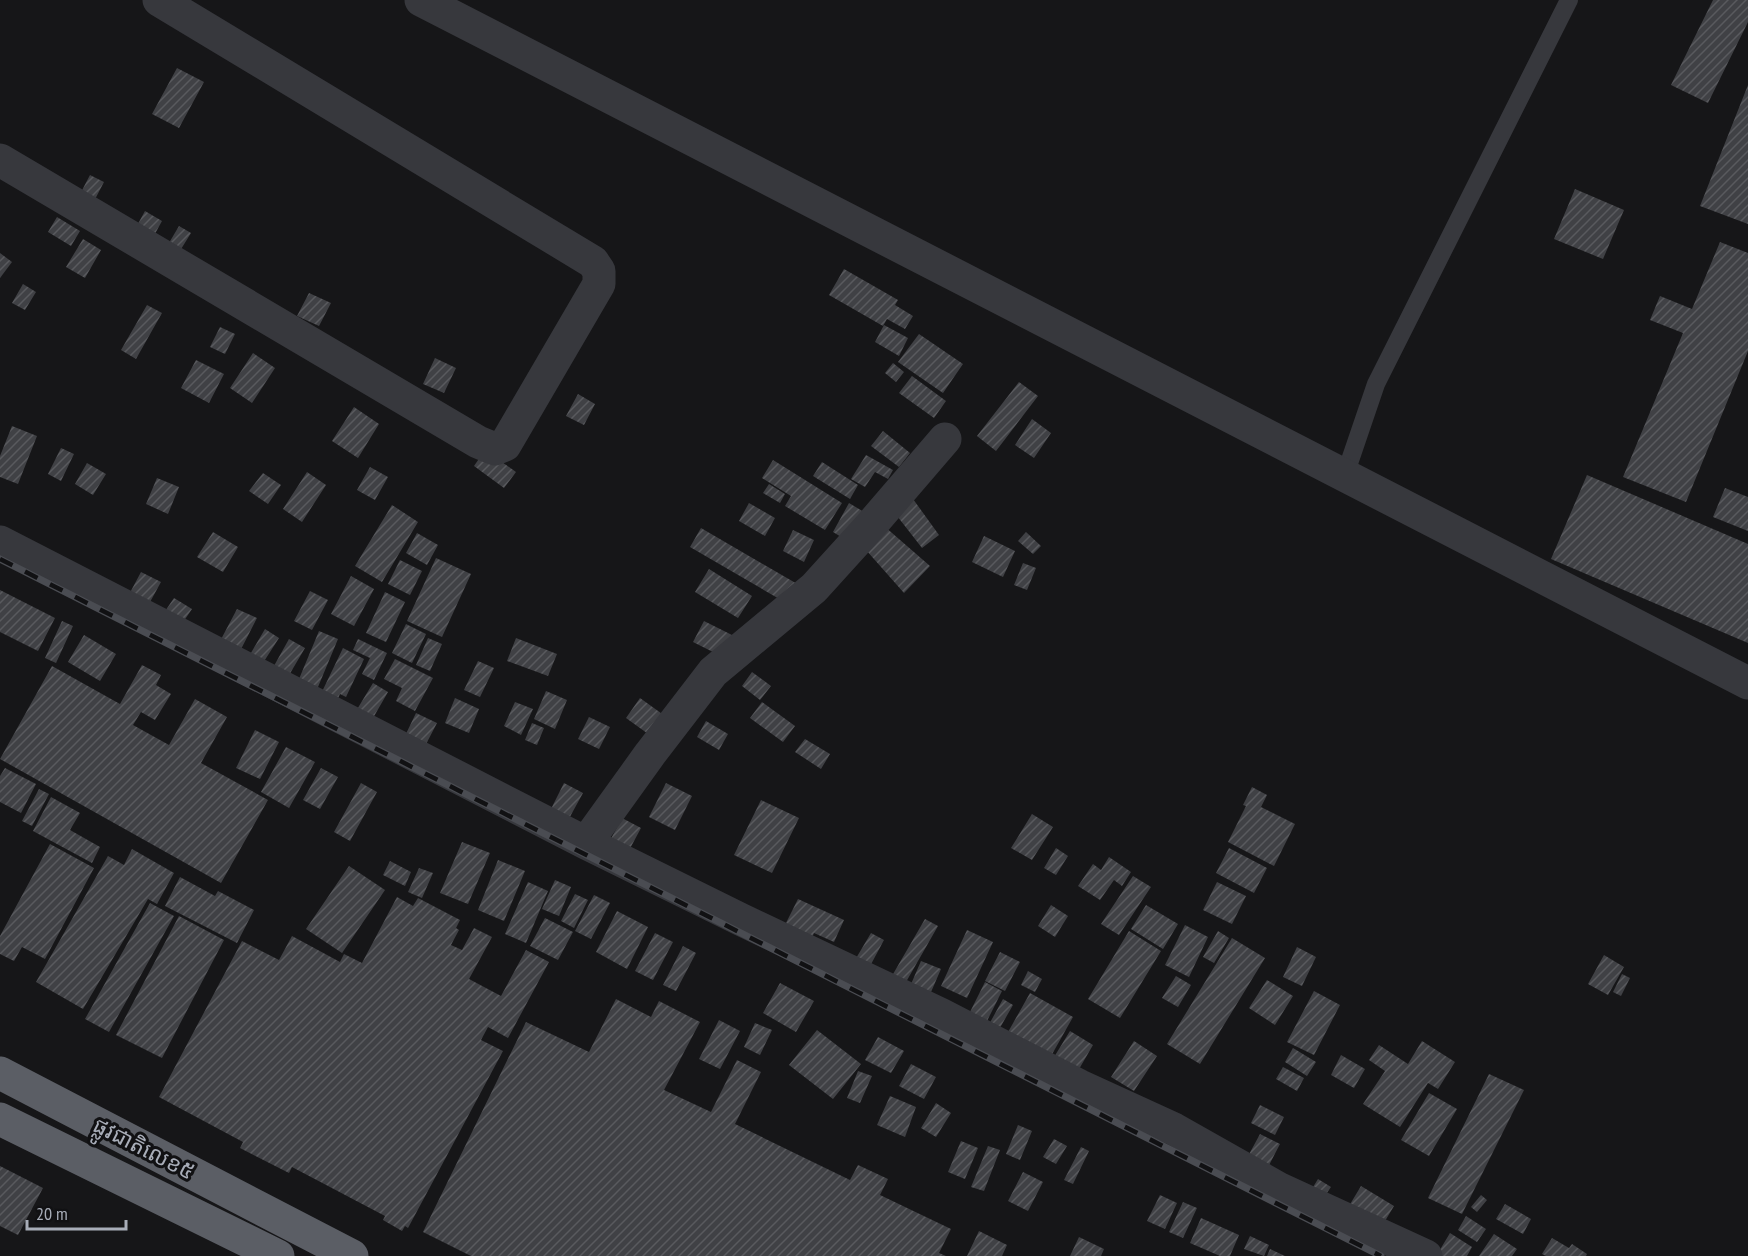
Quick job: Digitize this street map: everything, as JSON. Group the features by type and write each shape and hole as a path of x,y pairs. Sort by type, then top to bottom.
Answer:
{"highway":[{"name":"ផ្លូវជាតិលេខ៥","path":"0,1073 352,1256"},
{"name":"ផ្លូវជាតិលេខ៥","path":"0,1119 278,1256"}],"street":[{"path":"0,159 478,442 495,449 505,445 599,284 599,271 593,262 159,0"},
{"path":"421,0 1748,682"},
{"path":"586,843 713,672 814,588 945,439"},
{"path":"0,542 586,843 742,921 942,1015 1080,1086 1174,1129 1280,1189 1426,1256"}],"lane":[{"path":"1345,475 1377,384 1569,0"}],"building":[{"path":"1713,0 1748,0 1748,22 1708,103 1671,85"},
{"path":"177,68 204,82 179,128 152,114"},
{"path":"1748,85 1748,224 1700,206"},
{"path":"90,175 104,182 92,205 78,198"},
{"path":"1575,189 1624,210 1603,259 1554,239"},
{"path":"145,211 162,221 151,241 134,231"},
{"path":"57,217 80,231 71,246 48,232"},
{"path":"179,226 191,233 178,254 166,248"},
{"path":"83,239 101,250 85,278 66,267"},
{"path":"1720,242 1748,253 1748,351 1686,502 1623,477 1683,333 1650,320 1660,296 1692,309"},
{"path":"0,253 12,262 0,278"},
{"path":"844,269 898,300 895,305 913,316 905,329 887,319 883,326 829,295"},
{"path":"23,284 36,292 25,310 12,303"},
{"path":"309,293 331,303 319,326 297,316"},
{"path":"147,305 162,313 136,359 121,350"},
{"path":"884,325 908,338 899,356 875,342"},
{"path":"220,327 235,334 225,354 210,347"},
{"path":"919,334 963,364 943,393 898,362"},
{"path":"253,353 275,368 252,403 230,388"},
{"path":"435,358 456,368 444,393 423,384"},
{"path":"196,360 224,374 209,403 181,388"},
{"path":"893,363 904,372 896,382 885,373"},
{"path":"912,376 946,401 934,418 899,393"},
{"path":"1019,382 1038,396 996,451 977,436"},
{"path":"578,394 595,404 584,425 566,416"},
{"path":"354,407 379,424 358,458 332,441"},
{"path":"1032,419 1051,433 1034,458 1015,445"},
{"path":"12,426 37,436 18,484 0,477 0,456"},
{"path":"883,431 910,453 899,467 871,446"},
{"path":"61,448 74,454 61,481 48,474"},
{"path":"485,450 516,472 504,488 474,466"},
{"path":"866,455 893,470 888,479 875,472 865,487 851,479"},
{"path":"773,460 842,503 825,530 785,506 791,496 762,478"},
{"path":"822,462 858,485 850,499 813,476"},
{"path":"87,463 106,474 93,495 75,484"},
{"path":"370,467 388,477 375,500 357,490"},
{"path":"307,472 326,485 302,522 283,509"},
{"path":"263,473 281,485 268,504 249,491"},
{"path":"1587,475 1748,544 1748,643 1551,559"},
{"path":"157,478 179,487 168,514 146,504"},
{"path":"769,484 785,494 780,503 763,493"},
{"path":"1725,488 1748,497 1748,531 1713,517"},
{"path":"913,499 939,535 922,548 894,512"},
{"path":"749,503 775,518 765,536 739,521"},
{"path":"849,503 869,515 851,543 833,532"},
{"path":"392,505 418,522 382,582 355,566"},
{"path":"884,526 930,566 904,593 866,550"},
{"path":"701,528 799,585 788,604 690,547"},
{"path":"793,530 814,540 804,562 783,551"},
{"path":"213,532 238,547 223,572 197,557"},
{"path":"1026,532 1041,546 1033,554 1018,541"},
{"path":"417,533 438,545 427,565 406,553"},
{"path":"984,536 1015,551 1003,577 972,562"},
{"path":"436,558 471,574 442,637 407,621"},
{"path":"400,560 422,571 410,595 388,584"},
{"path":"1023,563 1036,568 1027,590 1014,585"},
{"path":"709,569 752,596 738,618 695,592"},
{"path":"141,572 161,582 144,613 125,602"},
{"path":"351,576 374,589 354,626 331,614"},
{"path":"0,590 55,618 38,651 0,632"},
{"path":"310,591 328,600 312,630 294,621"},
{"path":"385,592 405,602 386,642 366,633"},
{"path":"174,598 192,609 177,631 159,620"},
{"path":"237,609 257,618 238,655 218,645"},
{"path":"62,621 73,626 56,663 45,658"},
{"path":"704,621 732,635 721,656 693,642"},
{"path":"406,624 426,634 412,663 392,653"},
{"path":"265,629 279,638 261,666 248,658"},
{"path":"319,631 338,639 313,699 294,691"},
{"path":"84,635 116,654 100,681 68,662"},
{"path":"428,638 442,644 430,671 416,665"},
{"path":"516,638 557,654 548,676 507,661"},
{"path":"289,639 305,648 285,682 270,673"},
{"path":"358,639 387,653 374,680 362,674 370,658 353,650"},
{"path":"343,648 364,659 346,697 340,694 334,707 318,700"},
{"path":"395,659 433,678 415,711 396,701 402,688 384,679"},
{"path":"478,661 494,668 480,697 464,690"},
{"path":"142,665 161,675 156,685 171,694 155,720 141,712 133,725 169,745 195,699 227,717 201,763 268,800 221,883 0,759 52,666 120,704"},
{"path":"752,672 771,686 760,700 742,686"},
{"path":"373,683 388,692 369,725 353,716"},
{"path":"546,691 567,700 555,729 534,719"},
{"path":"455,698 479,709 469,733 445,723"},
{"path":"640,698 665,716 651,736 626,718"},
{"path":"515,702 533,709 521,735 504,726"},
{"path":"762,702 795,726 783,742 750,718"},
{"path":"416,713 437,723 423,750 403,740"},
{"path":"589,717 610,727 599,749 578,739"},
{"path":"706,721 728,734 719,750 697,737"},
{"path":"532,723 544,728 537,745 525,740"},
{"path":"255,730 279,742 260,779 236,768"},
{"path":"805,739 830,754 821,769 795,752"},
{"path":"286,747 315,762 289,808 261,792"},
{"path":"5,768 36,784 21,813 0,802 0,776"},
{"path":"321,768 338,777 320,809 303,800"},
{"path":"361,783 377,792 350,841 334,832"},
{"path":"564,783 583,793 566,824 548,815"},
{"path":"666,783 692,796 675,830 649,817"},
{"path":"1252,787 1267,795 1261,807 1295,824 1274,866 1228,842 1246,806 1243,805"},
{"path":"39,789 49,794 32,826 22,821"},
{"path":"51,797 80,813 70,830 100,847 92,863 33,831"},
{"path":"761,800 799,818 772,873 734,855"},
{"path":"1032,814 1053,827 1032,860 1011,848"},
{"path":"622,818 641,828 626,856 607,846"},
{"path":"462,842 490,853 468,904 440,893"},
{"path":"50,844 94,868 45,959 22,947 14,961 0,954 0,936"},
{"path":"1056,848 1068,856 1056,875 1044,868"},
{"path":"1229,848 1267,868 1254,893 1216,873"},
{"path":"132,849 174,873 157,904 148,899 83,1009 36,982 108,856 124,865"},
{"path":"1109,857 1131,872 1122,886 1114,880 1100,900 1078,886 1093,864 1101,870"},
{"path":"498,860 525,871 504,921 478,910"},
{"path":"390,861 411,872 405,886 383,875"},
{"path":"349,866 385,890 342,953 306,929"},
{"path":"419,868 433,873 422,898 408,892"},
{"path":"1133,876 1151,887 1119,935 1101,924"},
{"path":"180,877 215,896 218,891 254,910 237,943 165,906"},
{"path":"555,880 571,887 559,916 542,909"},
{"path":"528,882 548,891 526,943 505,934"},
{"path":"1217,882 1246,896 1232,924 1203,910"},
{"path":"575,894 588,900 574,928 561,921"},
{"path":"594,895 610,903 591,939 575,931"},
{"path":"397,897 413,906 418,898 460,920 456,928 459,930 451,945 462,950 474,928 492,937 469,979 501,996 526,950 549,962 508,1038 488,1027 481,1040 503,1051 408,1228 405,1226 402,1231 383,1220 385,1216 292,1167 289,1173 240,1148 243,1142 159,1097 242,941 279,960 292,936 340,962 344,954 362,963"},
{"path":"798,899 844,920 834,942 814,933 810,942 783,929"},
{"path":"150,903 174,916 109,1032 85,1019"},
{"path":"1051,905 1068,916 1055,937 1038,926"},
{"path":"1146,905 1178,924 1163,949 1131,929"},
{"path":"617,911 648,927 627,969 596,952"},
{"path":"179,916 224,940 162,1058 116,1035"},
{"path":"545,918 573,932 558,960 530,946"},
{"path":"925,919 938,926 902,989 889,981"},
{"path":"1185,925 1208,937 1189,977 1165,965"},
{"path":"967,930 993,942 967,998 941,986"},
{"path":"1129,931 1161,951 1120,1018 1088,999"},
{"path":"1218,931 1229,938 1214,963 1203,957"},
{"path":"655,933 673,942 653,980 635,971"},
{"path":"871,933 884,940 869,968 855,960"},
{"path":"1232,938 1265,958 1200,1064 1167,1044"},
{"path":"683,946 696,953 676,991 663,985"},
{"path":"1297,947 1316,957 1302,986 1283,977"},
{"path":"1000,952 1020,962 1005,991 985,981"},
{"path":"1604,955 1624,967 1608,995 1588,984"},
{"path":"921,961 941,969 928,999 908,991"},
{"path":"1028,971 1042,979 1035,992 1021,985"},
{"path":"1622,974 1630,978 1621,996 1613,992"},
{"path":"1176,976 1191,985 1178,1007 1162,998"},
{"path":"1267,980 1293,996 1275,1025 1249,1008"},
{"path":"985,982 1002,991 984,1027 967,1018"},
{"path":"780,983 814,1001 796,1032 763,1013"},
{"path":"1314,991 1340,1005 1314,1055 1287,1042"},
{"path":"1030,993 1073,1017 1046,1065 1003,1041"},
{"path":"616,999 651,1017 659,1001 700,1022 664,1090 711,1112 737,1060 761,1072 735,1124 850,1180 858,1165 888,1179 880,1195 951,1229 939,1253 946,1256 471,1256 423,1232 526,1022 589,1052"},
{"path":"1003,999 1013,1005 997,1033 987,1028"},
{"path":"719,1020 740,1031 720,1069 699,1059"},
{"path":"755,1023 772,1030 760,1055 744,1047"},
{"path":"817,1030 861,1064 833,1099 789,1065"},
{"path":"1070,1031 1093,1045 1075,1076 1051,1062"},
{"path":"878,1037 904,1051 891,1073 865,1060"},
{"path":"1134,1041 1157,1056 1134,1091 1111,1077"},
{"path":"1422,1041 1455,1062 1438,1089 1428,1083 1400,1127 1363,1104 1385,1071 1369,1060 1379,1045 1408,1064"},
{"path":"1293,1048 1316,1062 1307,1076 1285,1062"},
{"path":"1341,1055 1365,1069 1354,1088 1331,1075"},
{"path":"911,1064 936,1077 924,1099 899,1086"},
{"path":"1283,1067 1304,1078 1297,1091 1276,1079"},
{"path":"858,1071 872,1076 860,1103 847,1098"},
{"path":"1489,1074 1524,1090 1462,1214 1428,1198"},
{"path":"1429,1093 1457,1109 1429,1156 1401,1140"},
{"path":"890,1096 916,1107 905,1137 877,1125"},
{"path":"936,1103 951,1113 936,1137 921,1128"},
{"path":"1260,1105 1284,1117 1275,1135 1251,1123"},
{"path":"1018,1125 1032,1131 1020,1160 1006,1154"},
{"path":"1260,1134 1280,1144 1267,1169 1247,1158"},
{"path":"1054,1139 1067,1146 1056,1164 1043,1157"},
{"path":"961,1141 978,1148 965,1179 948,1172"},
{"path":"988,1146 1000,1150 984,1191 971,1187"},
{"path":"1081,1147 1089,1151 1073,1184 1064,1180"},
{"path":"0,1166 43,1188 18,1235 0,1226"},
{"path":"1023,1172 1043,1182 1028,1211 1008,1201"},
{"path":"1318,1179 1331,1187 1322,1200 1310,1192"},
{"path":"1361,1186 1394,1206 1379,1231 1346,1211"},
{"path":"1160,1195 1177,1203 1165,1229 1147,1221"},
{"path":"1481,1195 1487,1200 1477,1212 1471,1207"},
{"path":"1183,1202 1197,1208 1183,1238 1169,1232"},
{"path":"1505,1204 1531,1219 1523,1234 1496,1219"},
{"path":"1466,1216 1486,1229 1477,1242 1458,1230"},
{"path":"1201,1218 1239,1235 1230,1256 1220,1256 1190,1243"},
{"path":"979,1231 1007,1245 1002,1256 967,1256"},
{"path":"1450,1233 1472,1247 1467,1256 1442,1256 1438,1253"},
{"path":"1494,1234 1517,1249 1512,1256 1479,1256"},
{"path":"1250,1236 1269,1245 1264,1256 1244,1249"},
{"path":"1079,1237 1104,1249 1101,1256 1070,1256"},
{"path":"1552,1238 1569,1248 1572,1244 1587,1254 1586,1256 1546,1256 1542,1254"},
{"path":"1270,1249 1285,1256 1267,1256"}],"railway":[{"path":"0,559 1381,1256"}]}
